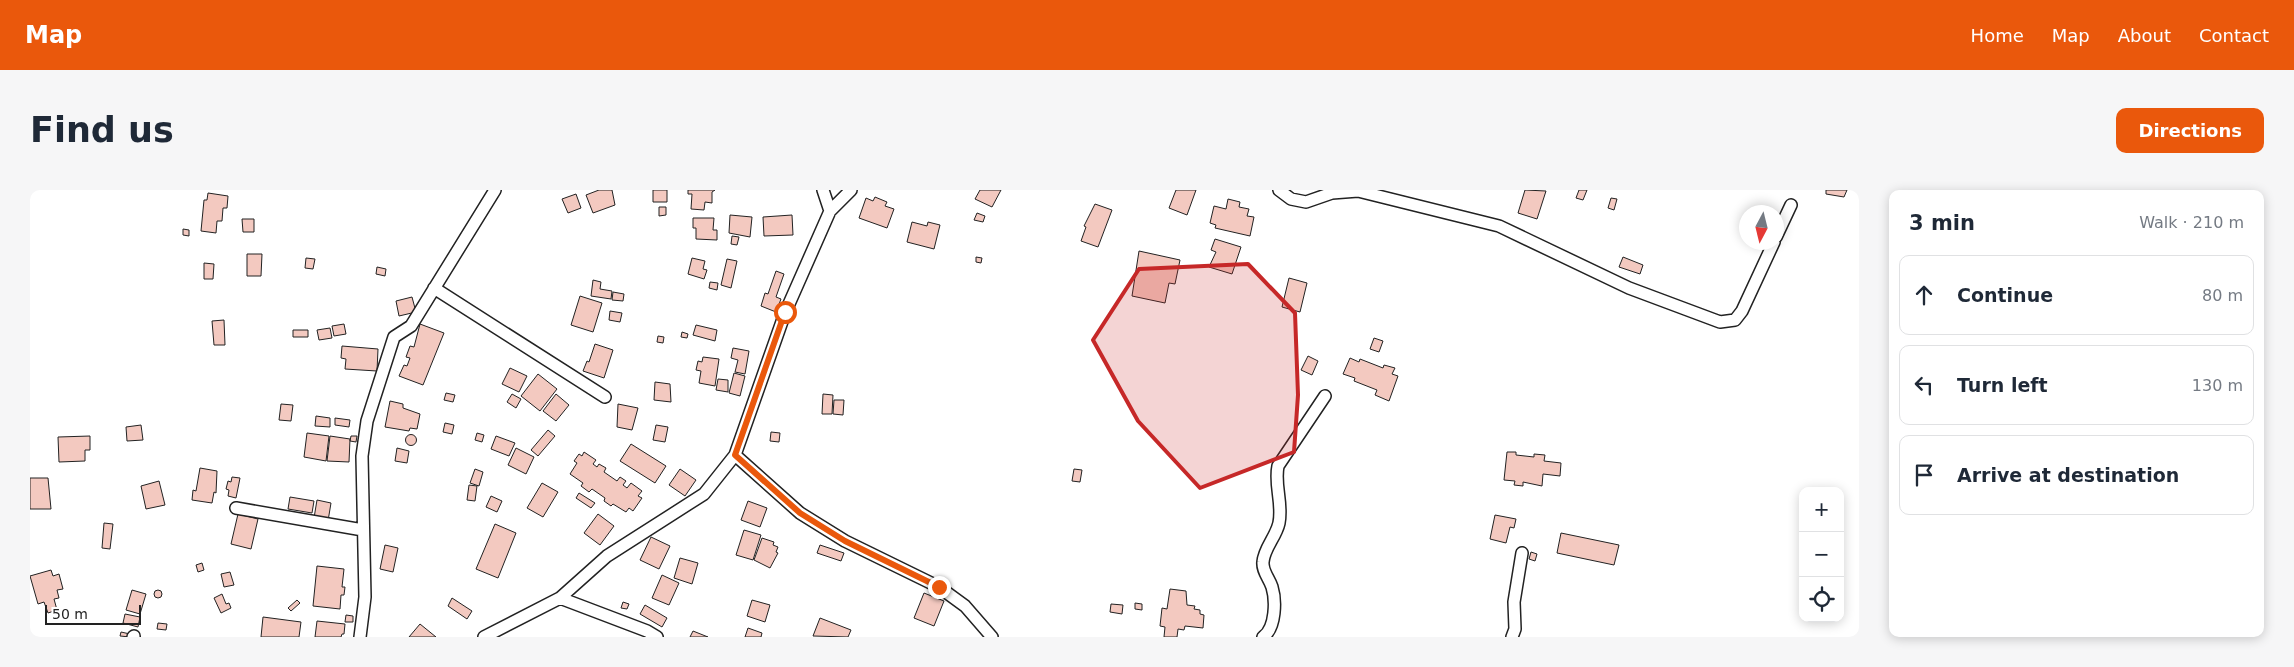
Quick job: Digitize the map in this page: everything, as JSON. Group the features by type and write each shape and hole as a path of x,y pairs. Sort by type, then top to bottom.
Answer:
{"street":[{"path":"360,637 365,597 362,456 367,421 394,337 411,326 495,190"},
{"path":"823,190 830,211"},
{"path":"484,637 560,598 607,556 704,494 735,455 785,312 830,211 851,190"},
{"path":"1279,190 1291,199 1306,202 1332,193 1358,191 1499,226 1629,288 1720,322 1735,320 1742,311 1770,250"},
{"path":"1784,222 1792,206"},
{"path":"434,288 605,397"},
{"path":"1263,637 1273,619 1275,599 1272,585 1262,568 1263,560 1279,524 1281,504 1276,477 1278,466 1325,396"},
{"path":"735,455 800,513 845,541 939,587 965,606 992,637"},
{"path":"236,508 363,530"},
{"path":"1512,637 1515,629 1514,602 1522,552"},
{"path":"560,598 647,631 657,637"}],"highlighted area":[{"path":"1248,264 1295,313 1298,395 1294,452 1200,488 1138,421 1093,340 1139,269"}],"building":[{"path":"599,190 612,190 615,205 593,213 586,195"},
{"path":"653,190 667,190 667,202 653,202"},
{"path":"688,190 715,190 712,192 712,203 705,202 704,210 691,209 692,194 688,194"},
{"path":"980,190 1001,190 992,207 975,199"},
{"path":"1176,190 1196,190 1187,215 1169,208"},
{"path":"1525,190 1546,191 1537,219 1518,213"},
{"path":"1579,190 1587,190 1583,200 1576,198"},
{"path":"1826,190 1847,190 1844,197 1826,194"},
{"path":"208,193 228,196 227,208 223,208 222,221 217,221 216,233 201,231 204,200 207,200"},
{"path":"576,194 581,208 568,213 562,199"},
{"path":"875,197 887,202 885,206 894,209 887,228 859,218 866,198 873,201"},
{"path":"1611,198 1617,199 1614,210 1608,208"},
{"path":"1228,199 1240,202 1239,207 1249,209 1247,216 1254,217 1250,236 1215,228 1216,225 1210,223 1214,206 1226,209"},
{"path":"1095,204 1112,210 1098,247 1081,241 1086,227 1084,226"},
{"path":"659,207 666,207 666,215 659,216"},
{"path":"977,213 985,216 983,222 974,220"},
{"path":"730,215 752,217 750,237 729,233"},
{"path":"792,215 793,235 764,236 763,217"},
{"path":"693,218 714,218 713,230 717,230 717,240 696,239 696,228 693,228"},
{"path":"242,219 254,219 254,232 243,232"},
{"path":"912,222 927,226 928,222 940,225 934,249 907,242"},
{"path":"183,229 189,230 189,236 183,235"},
{"path":"732,236 739,237 737,245 731,244"},
{"path":"1215,239 1241,247 1232,274 1209,267 1216,252 1211,250"},
{"path":"1139,251 1180,260 1175,284 1169,283 1165,303 1132,296"},
{"path":"247,254 262,254 261,276 247,276"},
{"path":"976,257 982,258 981,263 976,262"},
{"path":"1623,257 1643,265 1640,274 1619,267"},
{"path":"306,258 315,259 313,269 305,268"},
{"path":"692,258 705,261 703,269 707,270 704,279 688,274"},
{"path":"727,259 737,261 731,288 721,285"},
{"path":"204,263 214,264 213,279 204,279"},
{"path":"377,267 386,269 385,276 376,274"},
{"path":"776,271 784,274 776,297 781,299 776,312 761,306 765,293 768,294"},
{"path":"1289,278 1307,283 1300,312 1282,307"},
{"path":"593,280 601,282 600,289 612,291 611,299 591,296"},
{"path":"710,282 718,283 717,290 709,288"},
{"path":"613,292 624,294 623,301 612,300"},
{"path":"580,296 602,303 593,332 571,325"},
{"path":"412,297 416,312 399,316 396,301"},
{"path":"610,311 622,313 620,322 609,320"},
{"path":"224,320 225,345 214,345 212,321"},
{"path":"344,324 346,334 334,336 332,326"},
{"path":"420,324 444,333 423,385 399,376 404,365 407,366 410,358 406,357 410,346 414,347"},
{"path":"696,325 717,330 715,341 693,335"},
{"path":"330,328 332,338 319,340 317,330"},
{"path":"293,330 308,330 308,337 293,337"},
{"path":"682,332 688,334 687,338 681,337"},
{"path":"658,336 664,337 663,343 657,342"},
{"path":"1374,338 1383,341 1379,352 1370,349"},
{"path":"595,344 613,350 604,378 583,371 587,361 589,362"},
{"path":"342,346 378,349 377,371 345,369 346,359 341,358"},
{"path":"733,348 749,351 745,374 735,372 738,360 731,358"},
{"path":"1308,356 1318,361 1312,375 1301,370"},
{"path":"703,357 719,359 715,386 699,383 701,371 696,370 698,361 702,362"},
{"path":"1350,358 1359,362 1360,359 1383,368 1384,365 1395,368 1392,374 1398,376 1389,401 1375,395 1377,390 1354,381 1355,378 1343,374"},
{"path":"510,368 527,376 519,392 502,384"},
{"path":"734,373 745,376 740,396 729,393"},
{"path":"538,374 557,389 540,411 521,396"},
{"path":"718,379 728,380 728,392 716,390"},
{"path":"655,382 670,384 671,402 654,400"},
{"path":"446,393 455,395 453,402 444,400"},
{"path":"512,394 521,399 516,408 507,402"},
{"path":"556,394 569,405 556,421 543,411"},
{"path":"823,394 833,395 832,414 822,414"},
{"path":"834,400 844,400 843,415 833,414"},
{"path":"390,401 403,404 403,408 420,414 417,429 410,428 409,431 385,427"},
{"path":"281,404 293,405 291,421 279,420"},
{"path":"618,404 638,408 632,430 617,427"},
{"path":"316,416 330,418 330,427 315,426"},
{"path":"335,418 350,420 349,427 335,425"},
{"path":"445,423 454,425 452,434 443,432"},
{"path":"141,425 143,440 127,441 126,427"},
{"path":"656,425 668,427 665,442 653,440"},
{"path":"548,430 555,436 538,456 531,450"},
{"path":"771,432 780,433 779,442 770,441"},
{"path":"307,433 329,436 326,461 304,457"},
{"path":"477,433 484,435 482,442 475,440"},
{"path":"411,434 417,440 411,446 405,440"},
{"path":"90,436 90,450 85,450 85,461 59,462 58,437"},
{"path":"330,436 350,439 349,462 327,461"},
{"path":"351,436 357,436 356,442 350,441"},
{"path":"496,436 515,443 509,456 491,449"},
{"path":"631,444 666,466 655,483 620,461"},
{"path":"397,448 409,451 407,463 395,461"},
{"path":"516,448 534,457 526,474 508,465"},
{"path":"584,452 596,460 593,464 597,467 599,464 606,468 604,472 617,481 620,477 626,481 623,485 627,488 631,483 642,491 638,496 642,498 633,511 629,508 626,512 613,504 611,506 604,501 605,498 592,489 589,492 581,486 583,483 570,474 577,463 574,461 579,454 582,456"},
{"path":"1507,452 1516,452 1516,455 1534,457 1534,454 1545,455 1544,461 1561,463 1560,476 1543,474 1542,486 1523,482 1523,486 1514,485 1515,481 1504,480"},
{"path":"200,468 217,471 216,493 214,492 212,503 192,500 193,490 196,491"},
{"path":"475,469 483,472 479,486 470,483"},
{"path":"680,469 696,480 685,496 669,485"},
{"path":"1074,469 1082,470 1080,482 1072,481"},
{"path":"232,477 240,478 236,498 228,496 229,490 226,489 228,481 231,482"},
{"path":"30,478 48,478 51,509 30,509"},
{"path":"159,481 165,505 146,509 141,486"},
{"path":"542,483 558,492 543,517 527,508"},
{"path":"469,485 477,486 475,501 467,500"},
{"path":"579,493 595,503 591,508 576,498"},
{"path":"491,496 502,501 497,512 486,507"},
{"path":"290,497 314,501 312,513 288,509"},
{"path":"317,500 331,503 328,521 314,518"},
{"path":"748,501 767,508 760,527 741,520"},
{"path":"238,514 258,519 251,549 231,544"},
{"path":"598,514 614,526 600,545 584,533"},
{"path":"1495,515 1516,519 1514,528 1510,527 1506,543 1490,539"},
{"path":"104,523 113,524 110,549 102,548"},
{"path":"495,524 516,533 498,578 476,569"},
{"path":"744,530 761,535 753,560 736,555"},
{"path":"1561,533 1619,545 1614,565 1557,553"},
{"path":"651,537 670,546 659,569 640,560"},
{"path":"762,538 774,542 773,545 778,547 776,552 778,553 770,568 754,560"},
{"path":"385,545 398,548 393,572 380,569"},
{"path":"820,545 844,553 841,561 817,553"},
{"path":"1531,552 1537,554 1535,561 1529,559"},
{"path":"680,558 698,563 692,584 674,578"},
{"path":"202,563 204,570 198,572 196,565"},
{"path":"317,566 344,569 342,587 345,587 344,595 341,595 340,609 313,606"},
{"path":"51,570 53,576 59,574 63,589 57,590 59,598 54,599 57,610 48,613 44,602 38,604 30,576"},
{"path":"230,572 234,585 224,587 221,574"},
{"path":"662,575 679,583 669,605 652,598"},
{"path":"1170,589 1186,591 1187,605 1195,606 1194,609 1200,610 1200,614 1204,615 1203,628 1185,626 1184,630 1178,629 1177,637 1164,637 1165,627 1160,626 1162,608 1167,609"},
{"path":"132,590 146,594 140,614 126,610"},
{"path":"158,590 162,594 158,598 154,594"},
{"path":"924,593 944,601 934,626 914,618"},
{"path":"222,594 226,604 229,603 231,608 221,613 214,598"},
{"path":"452,598 472,611 467,619 448,606"},
{"path":"297,600 300,603 291,611 288,608"},
{"path":"752,600 770,605 765,622 747,616"},
{"path":"623,602 629,604 627,609 621,608"},
{"path":"1135,603 1142,604 1142,610 1135,609"},
{"path":"1111,604 1123,605 1122,614 1110,612"},
{"path":"645,605 667,618 662,627 640,614"},
{"path":"125,614 140,617 138,627 123,623"},
{"path":"346,615 353,616 353,622 345,622"},
{"path":"263,617 301,622 299,637 261,637"},
{"path":"820,618 851,630 848,637 813,636"},
{"path":"317,621 345,624 344,634 341,637 315,637"},
{"path":"158,623 167,624 166,630 157,629"},
{"path":"420,624 436,637 409,637"},
{"path":"748,628 762,633 761,637 745,637"},
{"path":"693,631 708,637 690,637"},
{"path":"121,632 130,634 130,637 120,636"}],"route":[{"path":"785,312 735,455 800,513 845,541 939,587"}]}
